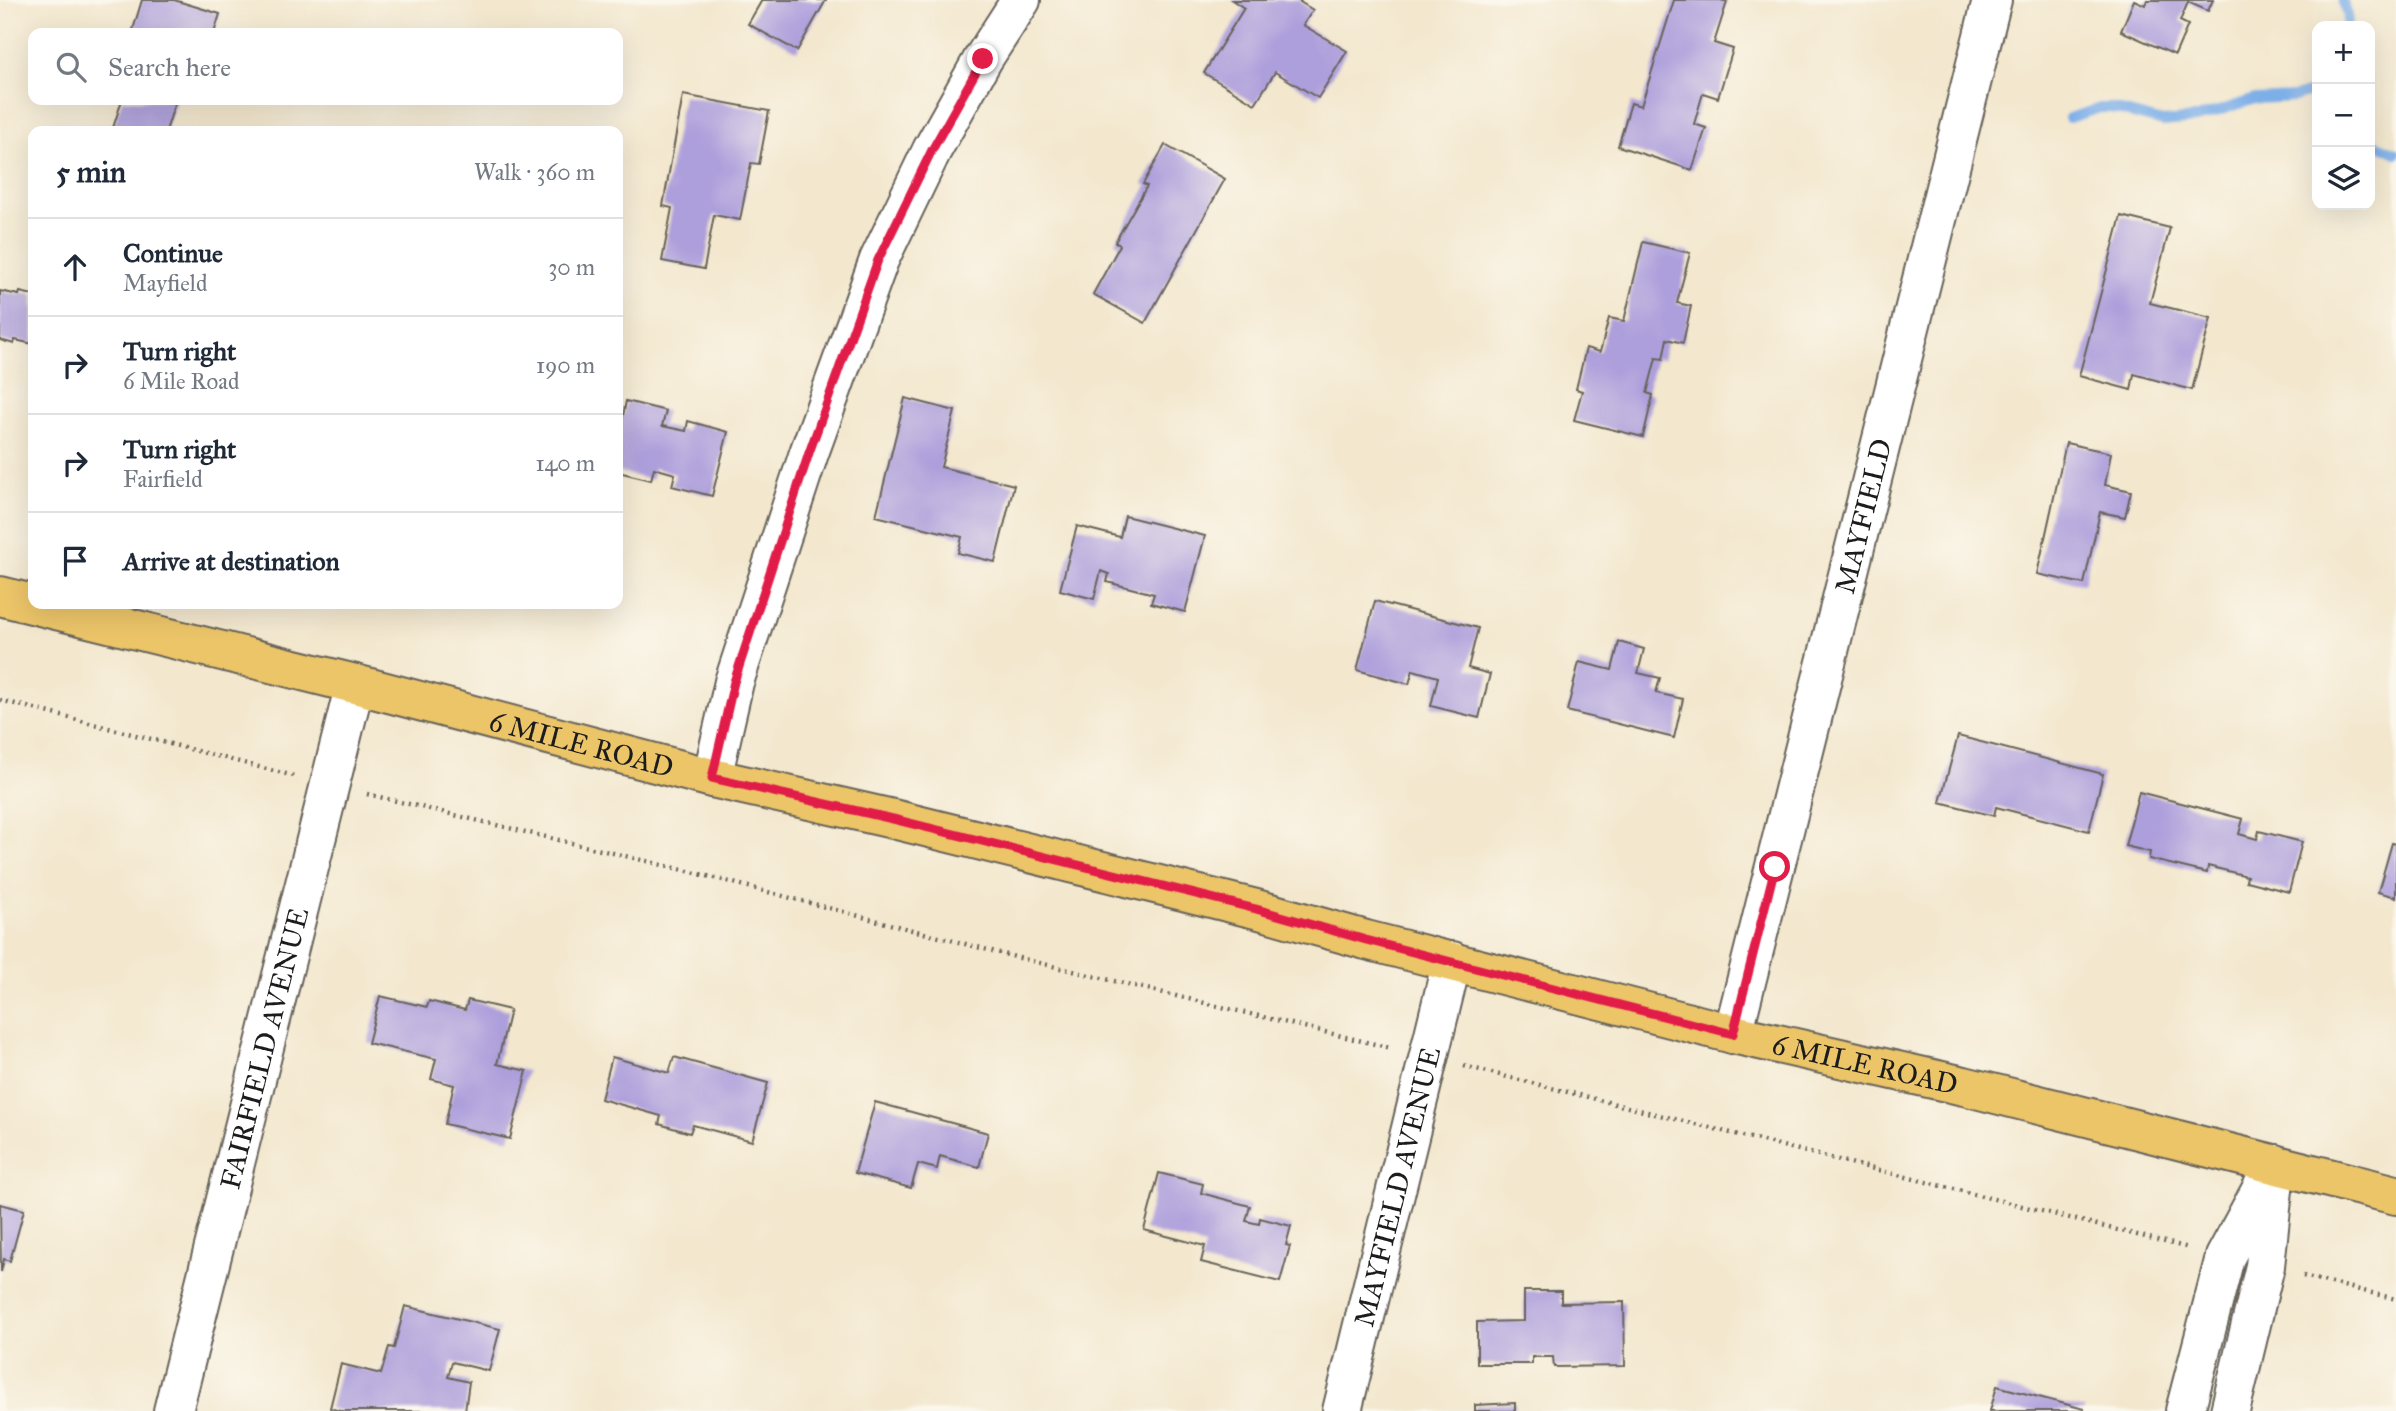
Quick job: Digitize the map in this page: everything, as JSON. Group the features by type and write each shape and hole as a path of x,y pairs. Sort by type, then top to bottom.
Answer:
{"main road":[{"name":"6 MILE ROAD","path":"0,596 28,603"},
{"name":"6 MILE ROAD","path":"52,609 355,684 712,778 1021,850 1256,909 1366,940 1733,1034 1964,1086 2396,1195"}],"street":[{"path":"712,778 734,682 809,453 878,260 932,150 983,59 1021,0"},
{"name":"MAYFIELD","path":"1733,1034 1992,0"},
{"name":"FAIRFIELD AVENUE","path":"173,1411 355,684"},
{"name":"MAYFIELD AVENUE","path":"1342,1411 1452,961"},
{"path":"2185,1411 2225,1257 2276,1164"},
{"path":"2230,1411 2266,1266 2276,1164"}],"path":[{"path":"0,700 330,785 692,872 1015,957 1430,1057 2225,1257"},
{"path":"2266,1266 2396,1299"}],"building":[{"path":"142,0 174,0 220,14 216,28 134,28"},
{"path":"762,0 826,0 797,51 748,24"},
{"path":"1232,0 1301,0 1300,2 1313,10 1303,25 1347,51 1318,98 1275,72 1255,104 1204,73 1244,8"},
{"path":"1674,0 1727,2 1714,43 1733,49 1718,98 1703,93 1694,124 1706,128 1692,170 1618,146 1631,103 1641,106"},
{"path":"2134,0 2145,5 2147,0 2213,0 2208,11 2188,2 2180,21 2188,25 2175,55 2121,31"},
{"path":"683,95 769,111 759,164 751,163 740,220 714,215 704,269 662,261 672,208 663,206"},
{"path":"120,105 174,105 168,126 114,126"},
{"path":"1165,145 1225,179 1145,323 1093,294 1120,245 1115,242 1147,186 1143,184"},
{"path":"2121,216 2170,228 2150,303 2211,318 2192,390 2134,374 2131,390 2079,376"},
{"path":"1643,242 1690,253 1677,303 1691,306 1683,343 1667,339 1663,359 1656,358 1647,393 1653,395 1643,437 1574,420 1582,391 1576,389 1586,348 1600,352 1609,318 1624,321"},
{"path":"0,291 28,294 28,343 15,340 14,344 0,340"},
{"path":"905,398 955,411 941,467 1014,485 995,562 958,553 962,537 876,516"},
{"path":"626,401 666,411 662,426 686,431 688,421 728,432 712,496 672,486 675,474 654,468 651,480 623,473 623,416"},
{"path":"2066,443 2111,453 2105,485 2131,491 2125,517 2100,512 2084,584 2037,574"},
{"path":"1125,516 1205,536 1185,612 1151,603 1154,594 1107,582 1109,574 1101,571 1094,599 1060,590 1077,526 1120,537"},
{"path":"1375,601 1478,628 1468,668 1490,674 1479,718 1431,706 1438,677 1413,670 1409,684 1357,670"},
{"path":"1619,642 1644,649 1638,673 1660,678 1656,693 1683,699 1674,738 1567,711 1579,662 1612,670"},
{"path":"1958,736 2103,774 2089,831 1996,807 1994,816 1940,802"},
{"path":"2139,792 2243,819 2239,834 2257,839 2259,831 2302,842 2289,892 2246,881 2247,876 2208,866 2207,873 2149,859 2150,852 2125,846"},
{"path":"2392,843 2396,844 2396,897 2378,892"},
{"path":"380,996 427,1007 429,1001 465,1010 468,1000 510,1010 497,1064 527,1071 510,1139 445,1124 454,1085 431,1079 436,1059 368,1043"},
{"path":"612,1057 669,1073 674,1057 768,1083 752,1141 693,1125 690,1133 659,1124 661,1116 601,1099"},
{"path":"875,1102 988,1133 979,1167 940,1156 937,1169 918,1164 911,1188 855,1173"},
{"path":"1159,1173 1203,1184 1201,1193 1250,1206 1246,1221 1259,1224 1260,1218 1291,1226 1286,1245 1290,1246 1280,1282 1201,1262 1205,1246 1144,1230"},
{"path":"0,1204 24,1210 10,1261 4,1259 1,1272"},
{"path":"1524,1291 1561,1291 1561,1303 1624,1302 1625,1366 1554,1367 1553,1357 1532,1357 1532,1364 1477,1364 1477,1322 1524,1321"},
{"path":"405,1306 500,1329 489,1371 452,1362 448,1377 469,1382 465,1411 340,1411 330,1408 341,1364 381,1374 389,1347 394,1348"},
{"path":"1997,1386 2084,1409 2084,1411 1990,1411"},
{"path":"1515,1403 1515,1411 1475,1411 1475,1405"}],"waterway":[{"path":"2342,0 2347,21"},
{"path":"2069,118 2100,108 2110,108 2163,122 2194,119 2255,99 2295,97 2312,92"},
{"path":"2375,143 2396,153"}],"route":[{"path":"983,59 932,150 878,260 809,453 734,682 712,778 893,819 1256,909 1366,940 1733,1034 1775,867"}]}
